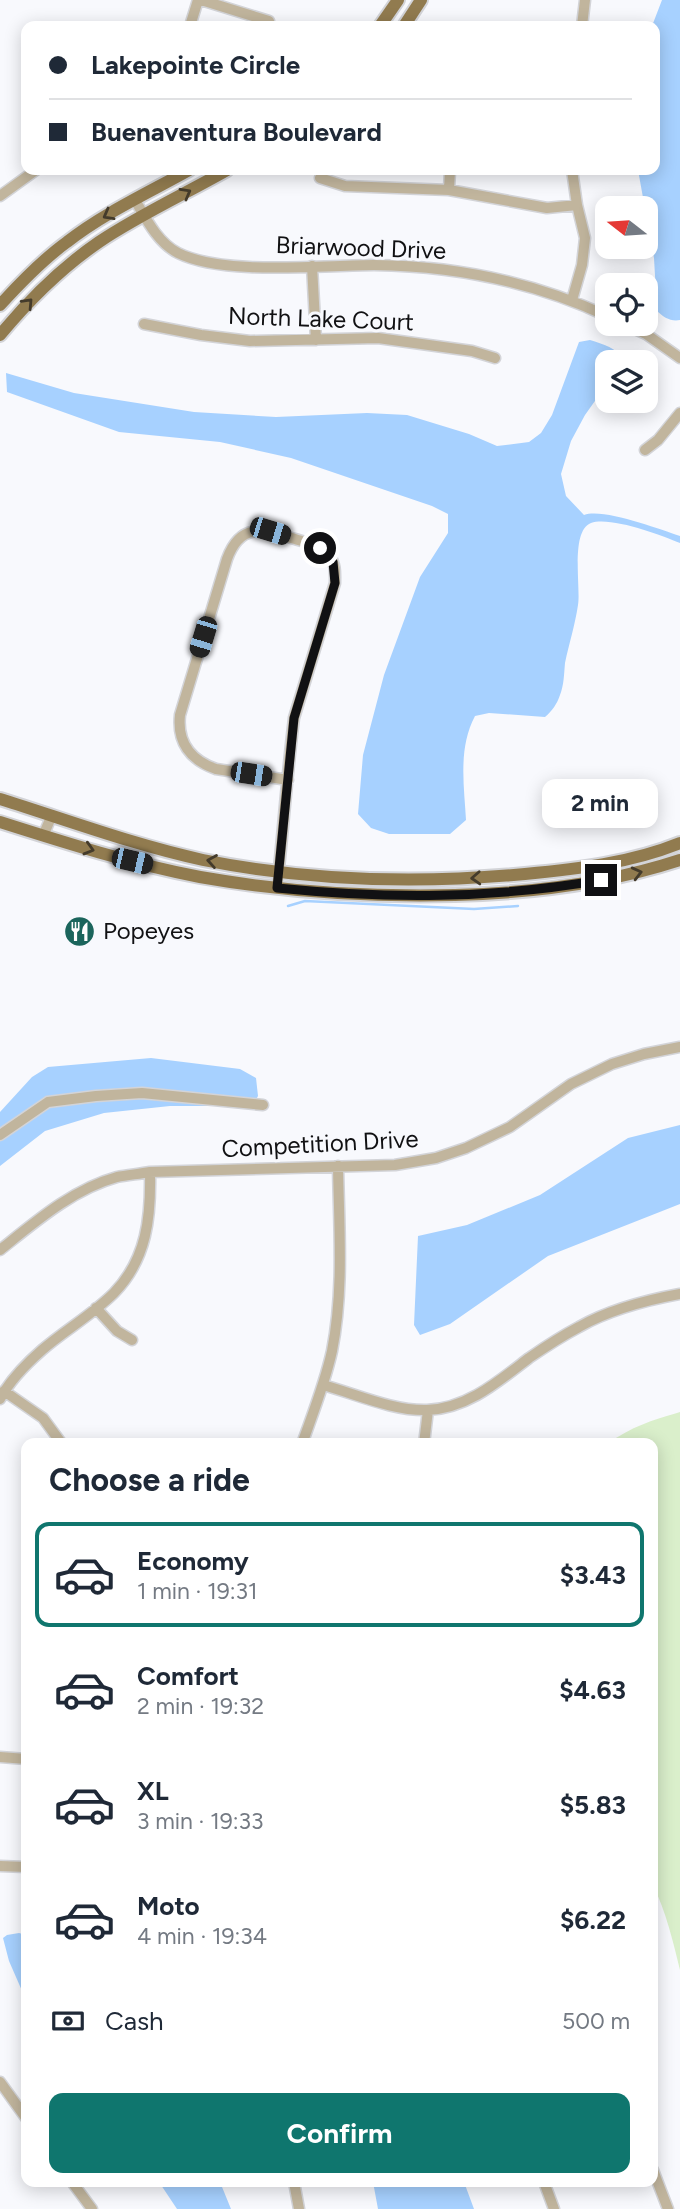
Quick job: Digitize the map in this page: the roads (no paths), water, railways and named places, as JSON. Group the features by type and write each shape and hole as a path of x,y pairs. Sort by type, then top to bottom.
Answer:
{"main road":[{"path":"383,21 398,0"},
{"path":"407,21 421,0"},
{"path":"0,317 0,307 40,264 68,241 97,221 180,175"},
{"path":"0,335 25,305 55,276 100,242 218,175"},
{"path":"0,799 137,843 203,859 279,872 363,879 432,880 559,871 626,859 680,843"},
{"path":"0,822 132,861 201,877 350,895 399,897 550,889 627,876 680,860"}],"street":[{"path":"192,21 200,0 269,21"},
{"path":"583,21 585,0"},
{"path":"0,196 29,175"},
{"path":"449,190 450,175"},
{"path":"572,300 582,265 585,238 576,205 573,175"},
{"path":"320,178 345,186 449,190 547,208 576,205"},
{"name":"Briarwood Drive","path":"135,200 168,246 187,257 255,267 376,265 437,268 507,280 572,300 595,311"},
{"path":"312,266 316,340"},
{"name":"North Lake Court","path":"144,324 250,341 378,338 472,351 495,358"},
{"path":"649,336 680,358"},
{"path":"645,450 658,440 680,413"},
{"path":"277,888 279,872 288,780 294,718 335,583 335,568 330,557 320,548 270,531 255,531 236,541 227,559 180,715 180,736 189,753 205,765 288,780"},
{"path":"43,836 52,815"},
{"name":"Competition Drive","path":"0,1250 63,1202 118,1177 150,1172 395,1165 436,1158 510,1128 571,1084 612,1065 643,1054 680,1047"},
{"path":"0,1135 48,1102 96,1096 142,1093 263,1105"},
{"path":"304,1438 323,1385 332,1349 340,1290 338,1166"},
{"path":"58,1438 43,1418 2,1395 32,1358 115,1292 132,1270 149,1226 150,1172"},
{"path":"323,1385 401,1407 428,1410 462,1403 582,1325 613,1312 680,1294"},
{"path":"96,1308 117,1331 132,1340"},
{"path":"425,1438 428,1410"},
{"path":"0,1757 21,1759"},
{"path":"0,1866 21,1867"},
{"path":"0,2082 21,2111"},
{"path":"658,2183 668,2209"},
{"path":"76,2187 92,2209"},
{"path":"295,2187 299,2209"},
{"path":"546,2187 554,2209"}],"water":[{"path":"662,0 680,0 680,320 667,318 658,312 658,273 655,273 654,259 658,259 658,196 643,196 639,175 660,175 660,21 654,21"},
{"path":"590,340 615,350 595,350 595,401 571,441 561,474 566,496 584,515 604,514 631,520 680,536 680,543 636,527 610,522 591,523 585,528 578,548 578,605 559,698 545,717 489,713 475,716 464,754 466,820 450,834 389,834 371,828 358,814 363,755 384,675 420,577 448,533 448,514 432,506 291,458 220,442 119,432 7,392 6,373 74,393 194,412 276,417 367,413 407,415 469,434 497,446 529,442 541,433 552,415 579,342"},
{"path":"151,1058 240,1069 256,1078 258,1096 254,1103 230,1106 170,1106 104,1113 45,1131 0,1166 0,1112 32,1077 48,1067"},
{"path":"680,1125 680,1204 548,1256 450,1324 420,1335 414,1325 418,1236 467,1225 540,1195 628,1138"},
{"path":"21,1934 21,1989 9,1961 3,1938"},
{"path":"162,2187 222,2187 231,2209 177,2209"},
{"path":"374,2187 466,2187 474,2209 378,2209"}],"waterway":[{"path":"288,906 305,901 474,909 518,906"}],"place":[{"name":"Popeyes","path":"80,931"}]}
